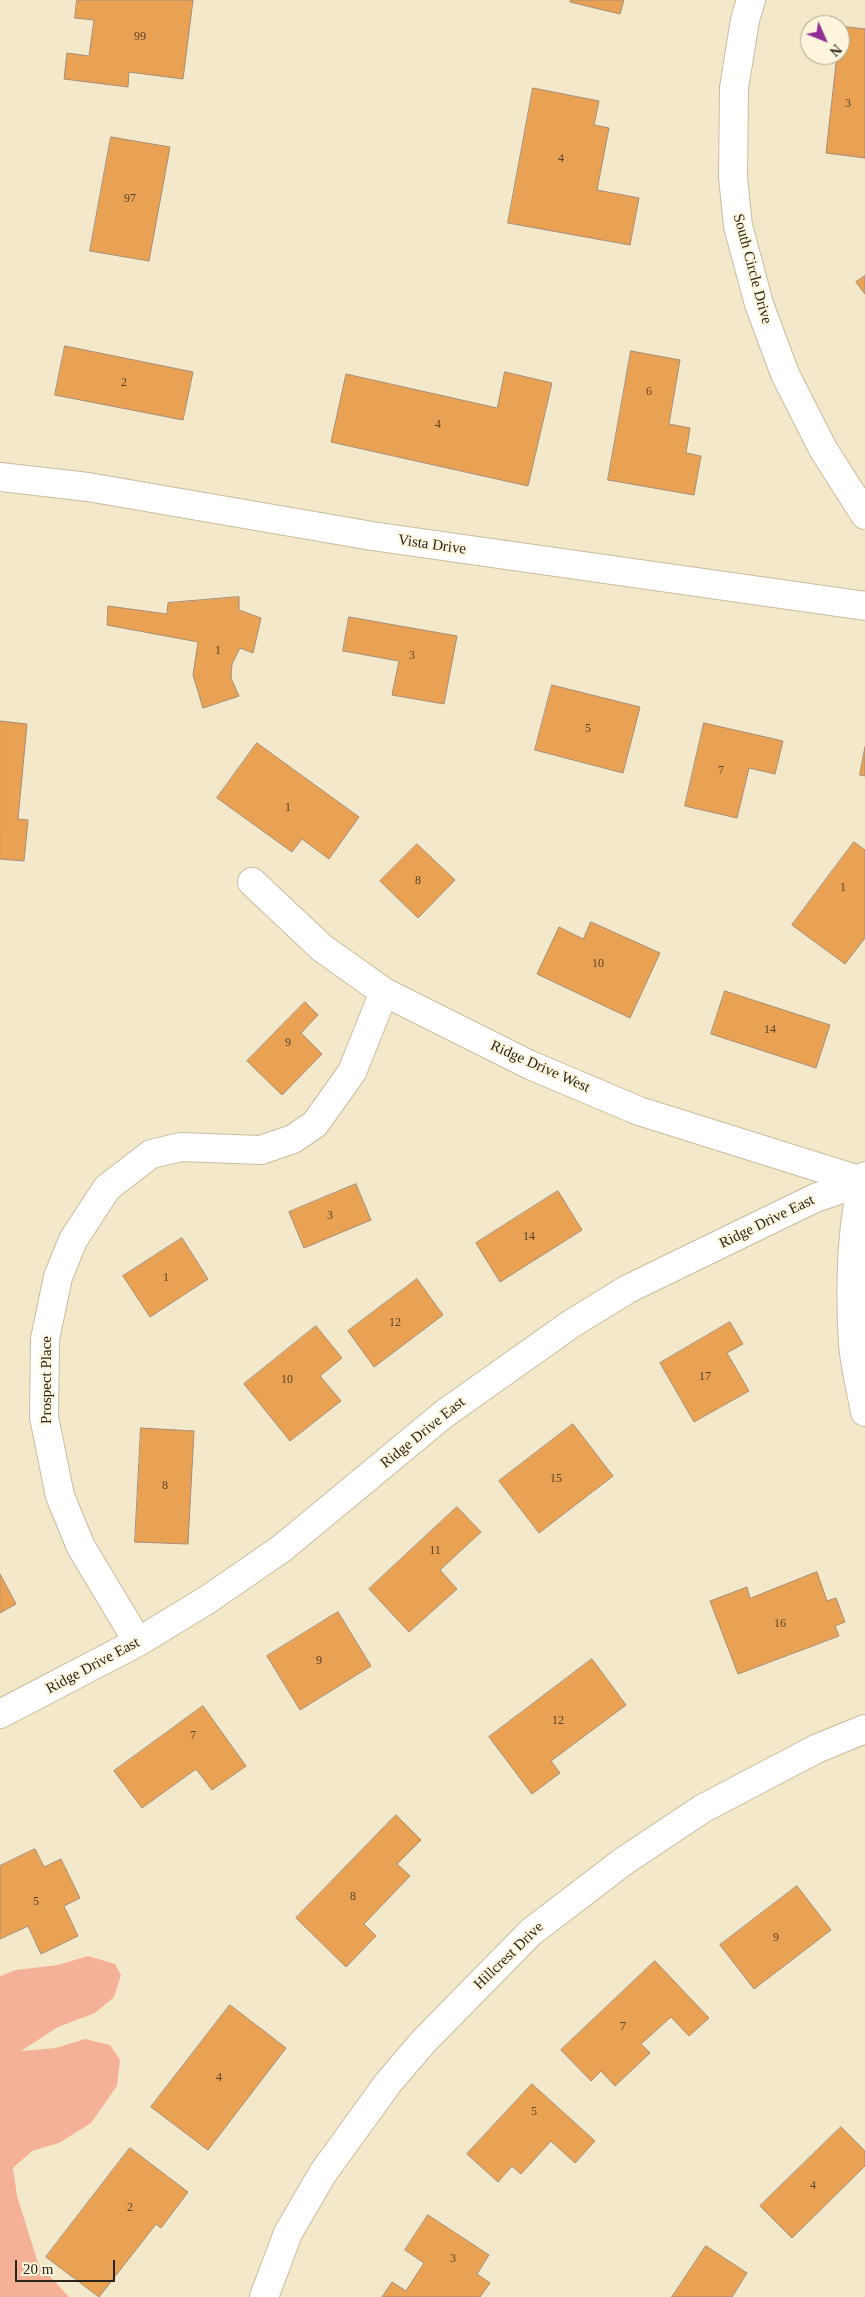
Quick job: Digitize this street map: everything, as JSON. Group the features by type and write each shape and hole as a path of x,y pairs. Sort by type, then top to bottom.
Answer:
{"street":[{"name":"South Circle Drive","path":"751,0 745,20 734,88 733,177 738,226 759,304 785,374 823,449 865,515"},
{"name":"Vista Drive","path":"0,477 88,487 372,536 865,606"},
{"name":"Ridge Drive West","path":"252,882 322,948 384,992 530,1065 639,1111 864,1180"},
{"name":"Prospect Place","path":"138,1642 81,1547 60,1496 44,1417 45,1339 58,1277 73,1240 107,1188 151,1154 180,1147 261,1150 293,1139 315,1124 352,1072 384,992"},
{"path":"864,1180 859,1192 852,1268 853,1345 865,1412"},
{"name":"Ridge Drive East","path":"0,1714 138,1642 207,1600 281,1549 444,1414 571,1324 628,1289 815,1198 864,1180"},
{"name":"Hillcrest Drive","path":"264,2297 288,2233 323,2173 388,2083 424,2041 531,1932 624,1861 702,1809 816,1749 865,1729"}],"shaded area":[{"path":"88,1956 115,1964 121,1975 114,1997 95,2013 58,2027 21,2051 56,2048 85,2039 110,2045 120,2060 117,2086 91,2123 59,2143 32,2151 13,2168 17,2196 38,2263 69,2297 0,2297 0,1976 16,1970 58,1965"}],"building":[{"path":"77,0 193,0 183,79 129,72 128,87 64,79 67,53 89,56 94,20 75,18"},
{"path":"571,0 624,0 620,14 570,2"},
{"path":"850,27 865,29 865,158 826,153 836,65 850,65"},
{"path":"533,88 599,101 594,125 609,128 597,190 639,198 630,245 508,223"},
{"path":"111,137 170,147 149,261 90,251"},
{"path":"865,276 865,294 856,282"},
{"path":"65,346 193,372 183,420 55,395"},
{"path":"631,351 680,360 669,424 690,428 686,453 701,456 694,495 608,480"},
{"path":"505,372 552,383 528,486 331,442 346,374 497,408"},
{"path":"239,597 239,610 261,618 253,653 240,648 232,664 231,678 239,696 203,708 193,675 198,642 107,625 108,606 167,614 168,603"},
{"path":"349,617 457,636 444,704 392,695 399,661 343,651"},
{"path":"552,685 640,707 623,773 535,750"},
{"path":"0,721 27,724 18,819 28,820 24,861 0,859"},
{"path":"704,723 783,741 775,774 749,768 737,818 685,806"},
{"path":"257,743 359,817 329,859 302,839 292,852 217,798"},
{"path":"865,747 865,776 860,775"},
{"path":"854,842 865,850 865,938 845,964 792,925"},
{"path":"417,844 455,880 418,918 380,881"},
{"path":"591,922 660,953 630,1018 537,974 559,927 583,939"},
{"path":"725,991 830,1025 816,1068 711,1034"},
{"path":"305,1002 318,1015 301,1033 322,1054 282,1095 247,1061"},
{"path":"356,1184 371,1220 304,1248 289,1212"},
{"path":"558,1191 582,1230 500,1282 476,1243"},
{"path":"182,1238 208,1279 150,1317 123,1276"},
{"path":"417,1279 443,1315 374,1367 348,1331"},
{"path":"730,1322 743,1344 727,1353 749,1391 694,1422 660,1363"},
{"path":"316,1326 342,1358 320,1376 341,1401 290,1441 244,1384"},
{"path":"573,1424 613,1476 539,1533 499,1481"},
{"path":"141,1428 194,1431 188,1544 135,1542"},
{"path":"457,1507 481,1532 440,1570 457,1589 409,1632 369,1589"},
{"path":"817,1572 827,1601 836,1598 845,1622 835,1626 839,1636 738,1674 710,1601 747,1587 750,1598"},
{"path":"0,1574 16,1604 0,1613"},
{"path":"338,1612 371,1666 300,1710 267,1656"},
{"path":"592,1659 626,1705 551,1761 560,1773 532,1794 489,1737"},
{"path":"203,1706 246,1766 212,1790 196,1769 142,1808 114,1771"},
{"path":"396,1815 421,1840 397,1864 410,1876 364,1924 376,1936 346,1967 296,1918"},
{"path":"35,1849 44,1867 61,1859 80,1898 64,1906 78,1936 41,1954 28,1926 0,1939 0,1866"},
{"path":"797,1886 831,1930 754,1989 720,1945"},
{"path":"655,1961 709,2018 689,2036 671,2017 641,2044 650,2053 615,2086 601,2071 591,2081 561,2050"},
{"path":"230,2005 286,2048 208,2150 151,2107"},
{"path":"532,2084 595,2141 575,2163 551,2141 521,2174 512,2166 498,2182 467,2154"},
{"path":"841,2127 865,2151 865,2166 792,2238 760,2206"},
{"path":"130,2148 188,2192 161,2228 156,2224 99,2297 46,2257"},
{"path":"428,2215 489,2255 477,2274 490,2283 480,2297 382,2297 392,2282 406,2291 424,2263 405,2250"},
{"path":"706,2246 747,2273 732,2297 672,2297"}]}
